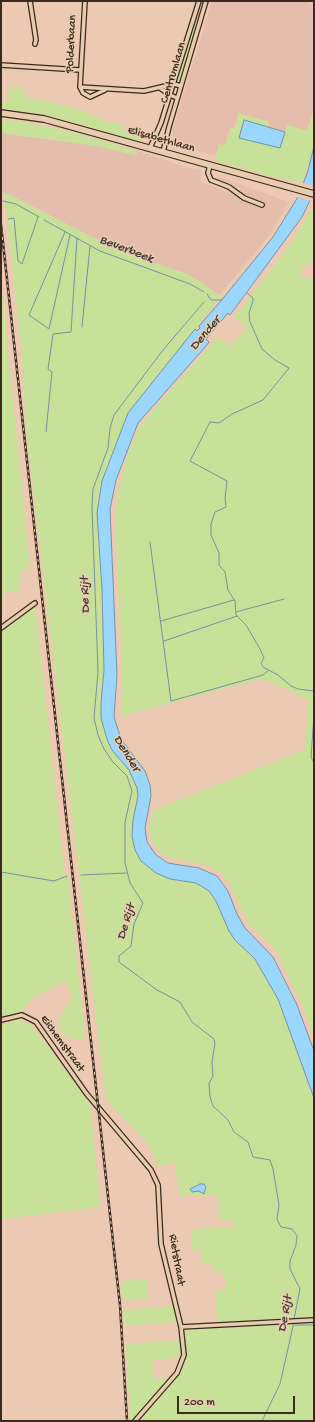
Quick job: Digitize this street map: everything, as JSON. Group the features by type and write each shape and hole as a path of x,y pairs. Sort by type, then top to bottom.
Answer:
{"main road":[{"name":"Elisabethlaan","path":"1,113 44,119 314,194"}],"street":[{"path":"30,1 36,40 35,44"},
{"name":"Polderbaan","path":"85,1 80,87 83,93 90,96 104,90"},
{"name":"Centrumlaan","path":"150,148 174,84 199,1"},
{"name":"Centrumlaan","path":"163,152 169,125 206,1"},
{"path":"194,17 201,18"},
{"path":"1,65 80,70"},
{"path":"104,90 144,91 174,84 181,86"},
{"name":"Polderbaan","path":"80,87 104,90"},
{"path":"160,88 177,98"},
{"path":"161,122 169,125"},
{"path":"210,165 208,173 211,180 229,187 244,198 262,205"},
{"path":"1,628 35,603"},
{"name":"Eichemstraat","path":"1,1020 22,1015 36,1022 86,1093 97,1106"},
{"name":"Rietstraat","path":"97,1106 151,1170 158,1184 161,1244 180,1327 184,1355 180,1369 135,1421"},
{"path":"180,1327 314,1320"}],"shaded area":[{"path":"212,1 303,1 314,5 314,109 307,131 287,125 285,132 268,127 269,122 239,113 234,129 230,128 225,146 219,144 215,156 174,144 172,140 174,125"},
{"path":"1,133 97,146 136,155 137,151 195,170 195,168 201,170 200,181 237,196 241,188 218,179 216,176 289,202 269,236 218,297 187,274 120,251 1,191"}],"green space":[{"path":"194,23 197,24 179,81 177,80"},
{"path":"9,87 24,88 25,98 47,101 78,109 112,124 113,121 124,126 123,131 143,138 142,141 54,117 1,108 1,102 8,102"},
{"path":"314,109 314,146 303,183 273,177 219,162 215,159 219,144 225,146 231,128 234,129 239,113 269,122 268,127 244,120 280,148 287,125 307,131"},
{"path":"1,120 23,121 82,135 137,151 136,155 97,146 1,133"},
{"path":"4,192 122,252 187,274 221,296 128,413 102,481 97,513 102,589 104,670 101,718 112,750 128,770 137,788 138,796 133,820 132,836 137,855 156,873 170,879 196,883 209,891 216,901 229,931 235,940 255,959 272,987 284,1014 302,1063 314,1098 314,1318 217,1324 216,1289 226,1289 226,1283 224,1276 220,1272 212,1272 212,1263 202,1263 201,1250 191,1251 191,1230 201,1230 202,1227 233,1228 233,1221 219,1220 218,1195 180,1196 174,1162 158,1167 148,1144 109,1103 105,1093 27,437 21,345"},
{"path":"314,205 314,258 301,268 300,276 314,280 314,1037 302,1004 279,957 274,949 248,923 228,882 222,874 204,864 173,859 163,855 153,844 149,829 154,810 304,750 309,700 269,681 257,680 121,716 121,638 115,520 118,490 129,450 140,425 218,337 231,346 247,328 234,318 291,243"},
{"path":"1,280 30,570 22,569 18,593 4,590 1,610"},
{"path":"35,605 65,876 68,876 85,1039 81,1039 82,1041 64,1035 58,1023 72,996 65,981 34,997 21,1012 1,1018 1,630"},
{"path":"16,1020 23,1021 32,1026 87,1098 90,1105 101,1207 1,1219 1,1025"},
{"path":"147,1279 148,1299 123,1301 121,1281"},
{"path":"173,1306 176,1322 125,1326 123,1310"},
{"path":"314,1320 314,1421 138,1421 178,1376 184,1366 186,1347 183,1337 187,1329 294,1323"},
{"path":"181,1340 181,1357 152,1361 154,1379 171,1378 133,1421 130,1421 126,1344"}],"water":[{"path":"244,120 285,132 280,148 239,138"},
{"name":"Dender","path":"314,146 314,192 302,217 230,315 228,313 206,339 209,342 206,346 138,423 116,480 110,509 117,675 114,717 121,739 145,771 150,785 151,796 145,828 147,842 156,855 168,863 199,868 217,876 228,891 237,914 245,928 273,957 297,1005 314,1051 314,1098 278,999 255,959 235,940 229,931 216,901 209,891 196,883 170,879 156,873 141,861 135,850 132,836 133,820 138,796 137,788 129,770 112,750 101,718 104,670 102,589 97,513 102,481 128,413 195,329 197,331 200,328 199,326 273,237 298,197 308,171"},
{"path":"200,1184 204,1184 206,1187 204,1194 199,1191 192,1192 190,1189"}],"pier":[{"path":"301,182 314,186 312,201 296,197"}],"waterway":[{"name":"Beverbeek","path":"3,201 16,204 39,217"},
{"path":"8,219 14,218 18,261 22,264 38,217"},
{"name":"Beverbeek","path":"44,220 100,251 190,284 204,292"},
{"path":"65,232 29,315 49,329 70,235"},
{"path":"46,432 52,372 48,369 53,334 71,332 77,238"},
{"path":"82,327 90,246"},
{"path":"247,293 253,298 249,313 250,322 262,349 275,360 289,368 263,400 232,414 219,423 210,422 190,461 227,481 225,499 226,507 215,512 211,524 211,535 219,553 219,565 225,572 228,590 235,601 236,615 246,625 260,649 264,658 261,663 263,667 278,675 291,686 298,689 314,691"},
{"name":"Beverbeek","path":"207,294 211,300 222,300"},
{"name":"De Rijt","path":"204,302 163,350 114,415 110,428 108,448 93,489 92,507 98,672 94,718 98,735 104,749 113,762 127,776 132,791 125,822 125,863 130,883 143,903 134,924 131,946 119,956 119,962 157,990 180,1002 192,1022 214,1039 215,1043 212,1062 213,1076 209,1083 210,1097 213,1106 228,1120 234,1132 248,1142 253,1157 270,1160 279,1205 277,1219 281,1227 292,1229 297,1236 296,1245 290,1261 290,1269 300,1289 294,1319"},
{"path":"150,542 171,701 263,675 268,671"},
{"path":"236,612 284,599"},
{"path":"161,621 234,600"},
{"path":"164,641 237,616"},
{"path":"314,715 311,757 314,763"},
{"path":"1,872 54,881 67,876"},
{"path":"81,875 126,873"},
{"name":"De Rijt","path":"262,1421 280,1384 294,1322"},
{"path":"295,1325 314,1325"}],"railway":[{"path":"1,225 120,1305 127,1421"}]}
